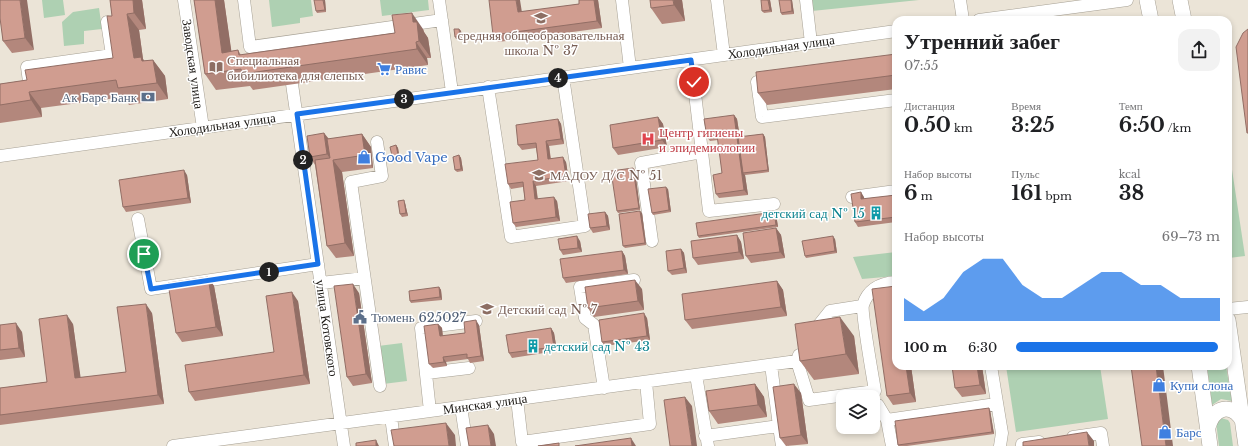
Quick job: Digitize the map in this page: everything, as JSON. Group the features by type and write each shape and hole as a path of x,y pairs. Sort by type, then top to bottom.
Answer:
{"main road":[{"path":"1148,0 1150,16"},
{"path":"1180,0 1183,16"},
{"path":"1232,347 1246,446"},
{"path":"1200,370 1210,446"},
{"path":"1208,427 1210,419 1215,412 1223,409 1231,410 1238,414 1243,421"}],"street":[{"name":"Заводская улица","path":"184,0 203,128"},
{"path":"244,0 250,47 287,48 442,20"},
{"path":"440,0 452,92"},
{"path":"622,0 630,68"},
{"path":"717,0 724,55"},
{"path":"806,0 811,43"},
{"path":"960,0 962,16"},
{"path":"1009,16 1128,0"},
{"path":"0,93 30,89 27,67 112,55 107,22"},
{"name":"Холодильная улица","path":"0,156 488,87 892,33"},
{"path":"691,60 709,211 774,204"},
{"path":"488,87 511,237 585,226 563,77"},
{"path":"757,82 762,118 892,101"},
{"name":"улица Котовского","path":"292,84 344,446"},
{"path":"377,142 382,176 350,182 380,386"},
{"path":"652,241 641,163 702,152"},
{"path":"852,197 892,192"},
{"path":"138,218 151,289 318,264"},
{"path":"321,284 364,278"},
{"path":"604,388 594,325 585,318 580,287 634,280"},
{"path":"862,306 830,311 803,343 797,362 809,400 875,390 862,306 870,292 883,283 892,282"},
{"path":"1232,309 1248,307"},
{"path":"430,411 421,328 476,321"},
{"name":"Минская улица","path":"173,446 259,440 341,423 797,362"},
{"path":"771,365 782,446"},
{"path":"427,373 469,368"},
{"path":"992,370 1002,433 1000,446"},
{"path":"696,375 706,441 779,426"},
{"path":"517,400 522,442 650,424 646,382"},
{"path":"887,420 996,404"},
{"path":"462,407 467,446"},
{"path":"880,408 887,420 892,446"},
{"path":"391,416 395,446"},
{"path":"1022,446 1022,444 1101,433 1103,446"}],"green space":[{"path":"42,0 63,0 65,15 44,18"},
{"path":"269,0 311,0 313,16 300,18 300,23 272,27"},
{"path":"380,0 428,0 429,10 382,16"},
{"path":"811,0 919,0 812,11"},
{"path":"99,8 102,29 84,31 84,44 64,46 62,22 73,12"},
{"path":"1232,170 1245,256 1232,258"},
{"path":"892,252 892,276 862,279 853,257"},
{"path":"402,343 407,381 383,384 378,346"},
{"path":"1007,370 1101,370 1108,419 1016,432"},
{"path":"1208,370 1227,370 1232,401 1221,399 1212,405"},
{"path":"1221,418 1228,420 1230,423 1233,446 1219,446 1216,422"}],"building":[{"path":"0,0 20,0 25,38 3,41 0,18"},
{"path":"110,0 133,0 134,13 127,14 134,58 141,57 142,61 153,60 157,83 118,88 116,80 29,92 31,100 0,105 0,84 27,80 25,70 113,58 107,16 112,16"},
{"path":"194,0 215,0 222,53 238,50 239,55 395,33 392,15 412,13 413,22 417,22 419,41 416,42 417,49 242,74 241,69 205,74"},
{"path":"314,0 323,0 325,10 316,11"},
{"path":"489,0 516,0 518,12 579,4 579,0 594,0 597,21 493,35"},
{"path":"650,0 673,0 674,5 651,8"},
{"path":"761,0 768,0 770,10 762,11"},
{"path":"779,0 791,0 792,11 781,13"},
{"path":"454,29 459,29 460,36 455,37"},
{"path":"1248,29 1247,133 1236,47 1243,33"},
{"path":"892,55 892,76 758,93 756,72"},
{"path":"734,115 744,190 716,194 713,175 722,173 717,135 707,137 704,119"},
{"path":"658,117 662,140 613,148 610,125"},
{"name":"МАДОУ Д/С № 51","path":"558,119 561,139 546,141 548,159 563,157 566,176 533,181 535,199 554,197 556,217 513,223 510,202 525,200 523,182 508,184 505,164 538,160 536,143 518,145 516,125"},
{"path":"324,133 327,154 310,157 307,136"},
{"path":"362,134 365,155 333,160 345,243 327,246 315,160 330,158 327,139"},
{"path":"763,134 768,170 743,173 738,137"},
{"path":"396,145 399,159 393,160 390,147"},
{"path":"459,155 461,169 455,170 453,157"},
{"path":"633,168 639,208 617,211 611,171"},
{"path":"184,170 188,198 123,207 119,180"},
{"path":"666,187 669,210 652,213 648,189"},
{"name":"детский сад № 15","path":"861,192 861,199 892,195 892,217 855,222 851,194"},
{"path":"404,200 406,213 400,214 398,201"},
{"path":"640,211 645,243 623,246 619,214"},
{"path":"605,212 607,226 590,228 588,214"},
{"path":"774,212 776,225 698,236 696,223"},
{"path":"776,228 780,252 746,256 743,233"},
{"path":"737,235 739,252 693,258 691,241"},
{"path":"577,236 578,248 560,250 558,239"},
{"path":"833,236 835,251 805,256 802,241"},
{"path":"681,249 684,268 668,271 666,251"},
{"path":"622,251 624,270 563,278 560,259"},
{"path":"208,277 216,327 176,333 168,283"},
{"path":"635,280 638,301 588,308 585,287"},
{"path":"777,281 781,307 685,320 682,294"},
{"path":"353,284 366,374 347,377 334,286"},
{"path":"892,286 892,370 907,370 910,393 887,396 872,289"},
{"path":"439,287 440,297 410,301 409,291"},
{"path":"292,292 304,375 189,392 185,365 274,352 266,296"},
{"path":"146,304 158,395 0,415 0,388 47,382 39,319 67,315 75,378 126,372 117,307"},
{"path":"644,313 647,336 602,342 599,320"},
{"path":"840,317 846,354 800,361 795,324"},
{"path":"476,320 481,356 467,358 467,354 443,357 444,362 429,364 424,326 438,324 440,336 465,333 464,322"},
{"path":"16,323 19,348 0,350 0,325"},
{"name":"детский сад № 43","path":"551,328 554,347 509,353 506,335"},
{"path":"953,370 978,370 980,385 955,388"},
{"path":"1132,370 1156,370 1166,446 1142,446"},
{"path":"755,384 758,405 709,411 706,391"},
{"path":"794,384 801,435 780,438 773,387"},
{"path":"685,397 692,446 670,446 664,400"},
{"path":"989,408 992,432 898,445 895,421"},
{"path":"446,423 449,446 394,446 391,430"},
{"path":"488,425 491,446 469,446 466,428"},
{"path":"1087,432 1089,446 1023,446 1023,442"},
{"path":"631,438 632,446 575,446"},
{"path":"376,440 376,446 356,446 356,443"},
{"path":"559,443 559,446 538,446"}],"place":[{"name":"средняя общеобразовательная школа № 37","path":"541,18"},
{"name":"Специальная бибилиотека для слепых","path":"216,67"},
{"name":"Равис","path":"384,69"},
{"name":"Ак Барс Банк","path":"148,97"},
{"name":"Центр гигиены и эпидемиологии","path":"648,139"},
{"name":"Good Vape","path":"364,157"},
{"name":"МАДОУ Д/С № 51","path":"539,175"},
{"name":"детский сад № 15","path":"876,213"},
{"name":"Детский сад № 7","path":"487,309"},
{"name":"Тюмень 625027","path":"360,317"},
{"name":"детский сад № 43","path":"533,346"},
{"name":"Купи слона","path":"1159,385"},
{"name":"Барс","path":"1165,432"}],"route":[{"path":"144,254 151,289 318,264 297,114 691,60 694,82"}]}
